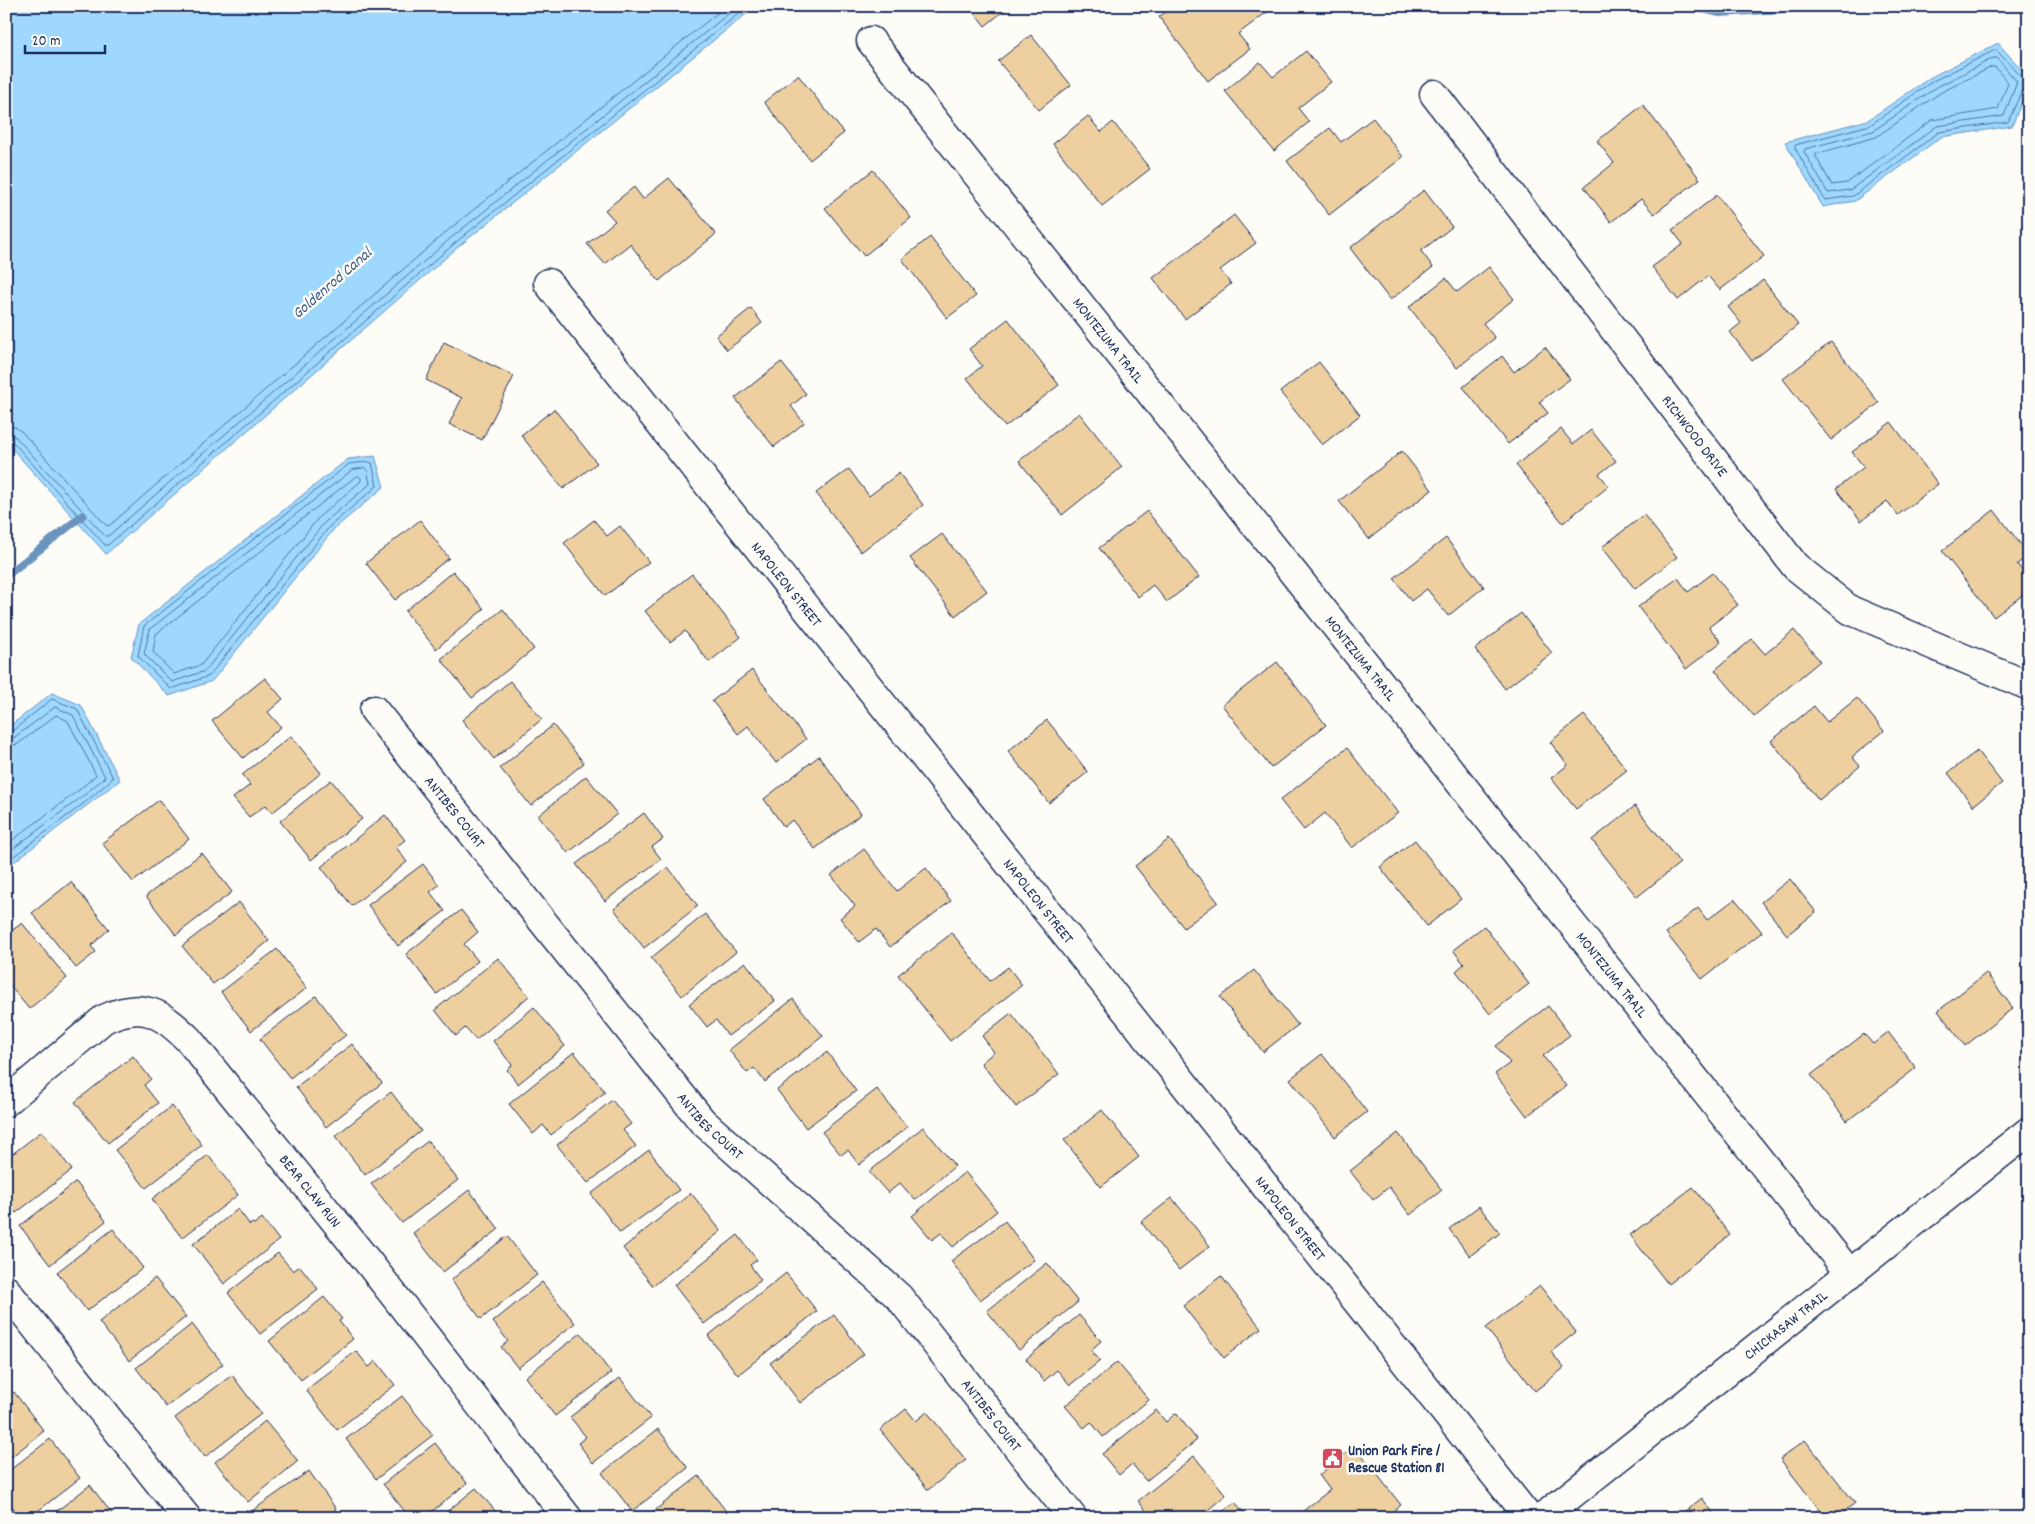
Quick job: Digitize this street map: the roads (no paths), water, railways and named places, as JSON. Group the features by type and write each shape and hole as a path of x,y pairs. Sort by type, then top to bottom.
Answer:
{"street":[{"name":"MONTEZUMA TRAIL","path":"871,42 1850,1274"},
{"name":"RICHWOOD DRIVE","path":"1434,94 1795,566 1850,610 2029,686"},
{"name":"NAPOLEON STREET","path":"548,283 1530,1518"},
{"name":"ANTIBES COURT","path":"374,710 702,1121 899,1297 1073,1518"},
{"name":"BEAR CLAW RUN","path":"6,1102 104,1019 120,1012 148,1010 174,1025 189,1040 362,1254 568,1518"},
{"name":"CHICKASAW TRAIL","path":"1542,1518 2029,1132"},
{"path":"6,1290 187,1518"}],"water":[{"path":"6,6 756,6 458,247 106,554 6,442"},
{"path":"1998,43 2029,78 2029,83 2012,126 1941,137 1855,201 1823,207 1785,142 1868,120 1931,77"},
{"path":"375,456 384,487 334,529 212,681 169,696 131,657 139,624 348,459"},
{"path":"52,693 81,705 120,780 6,868 6,729"}],"waterway":[{"name":"Goldenrod Canal","path":"1690,6 1720,13 1828,6"},
{"name":"Goldenrod Canal","path":"6,576 83,515"}],"place":[{"name":"Union Park Fire / Rescue Station 81","path":"1332,1459"}]}
